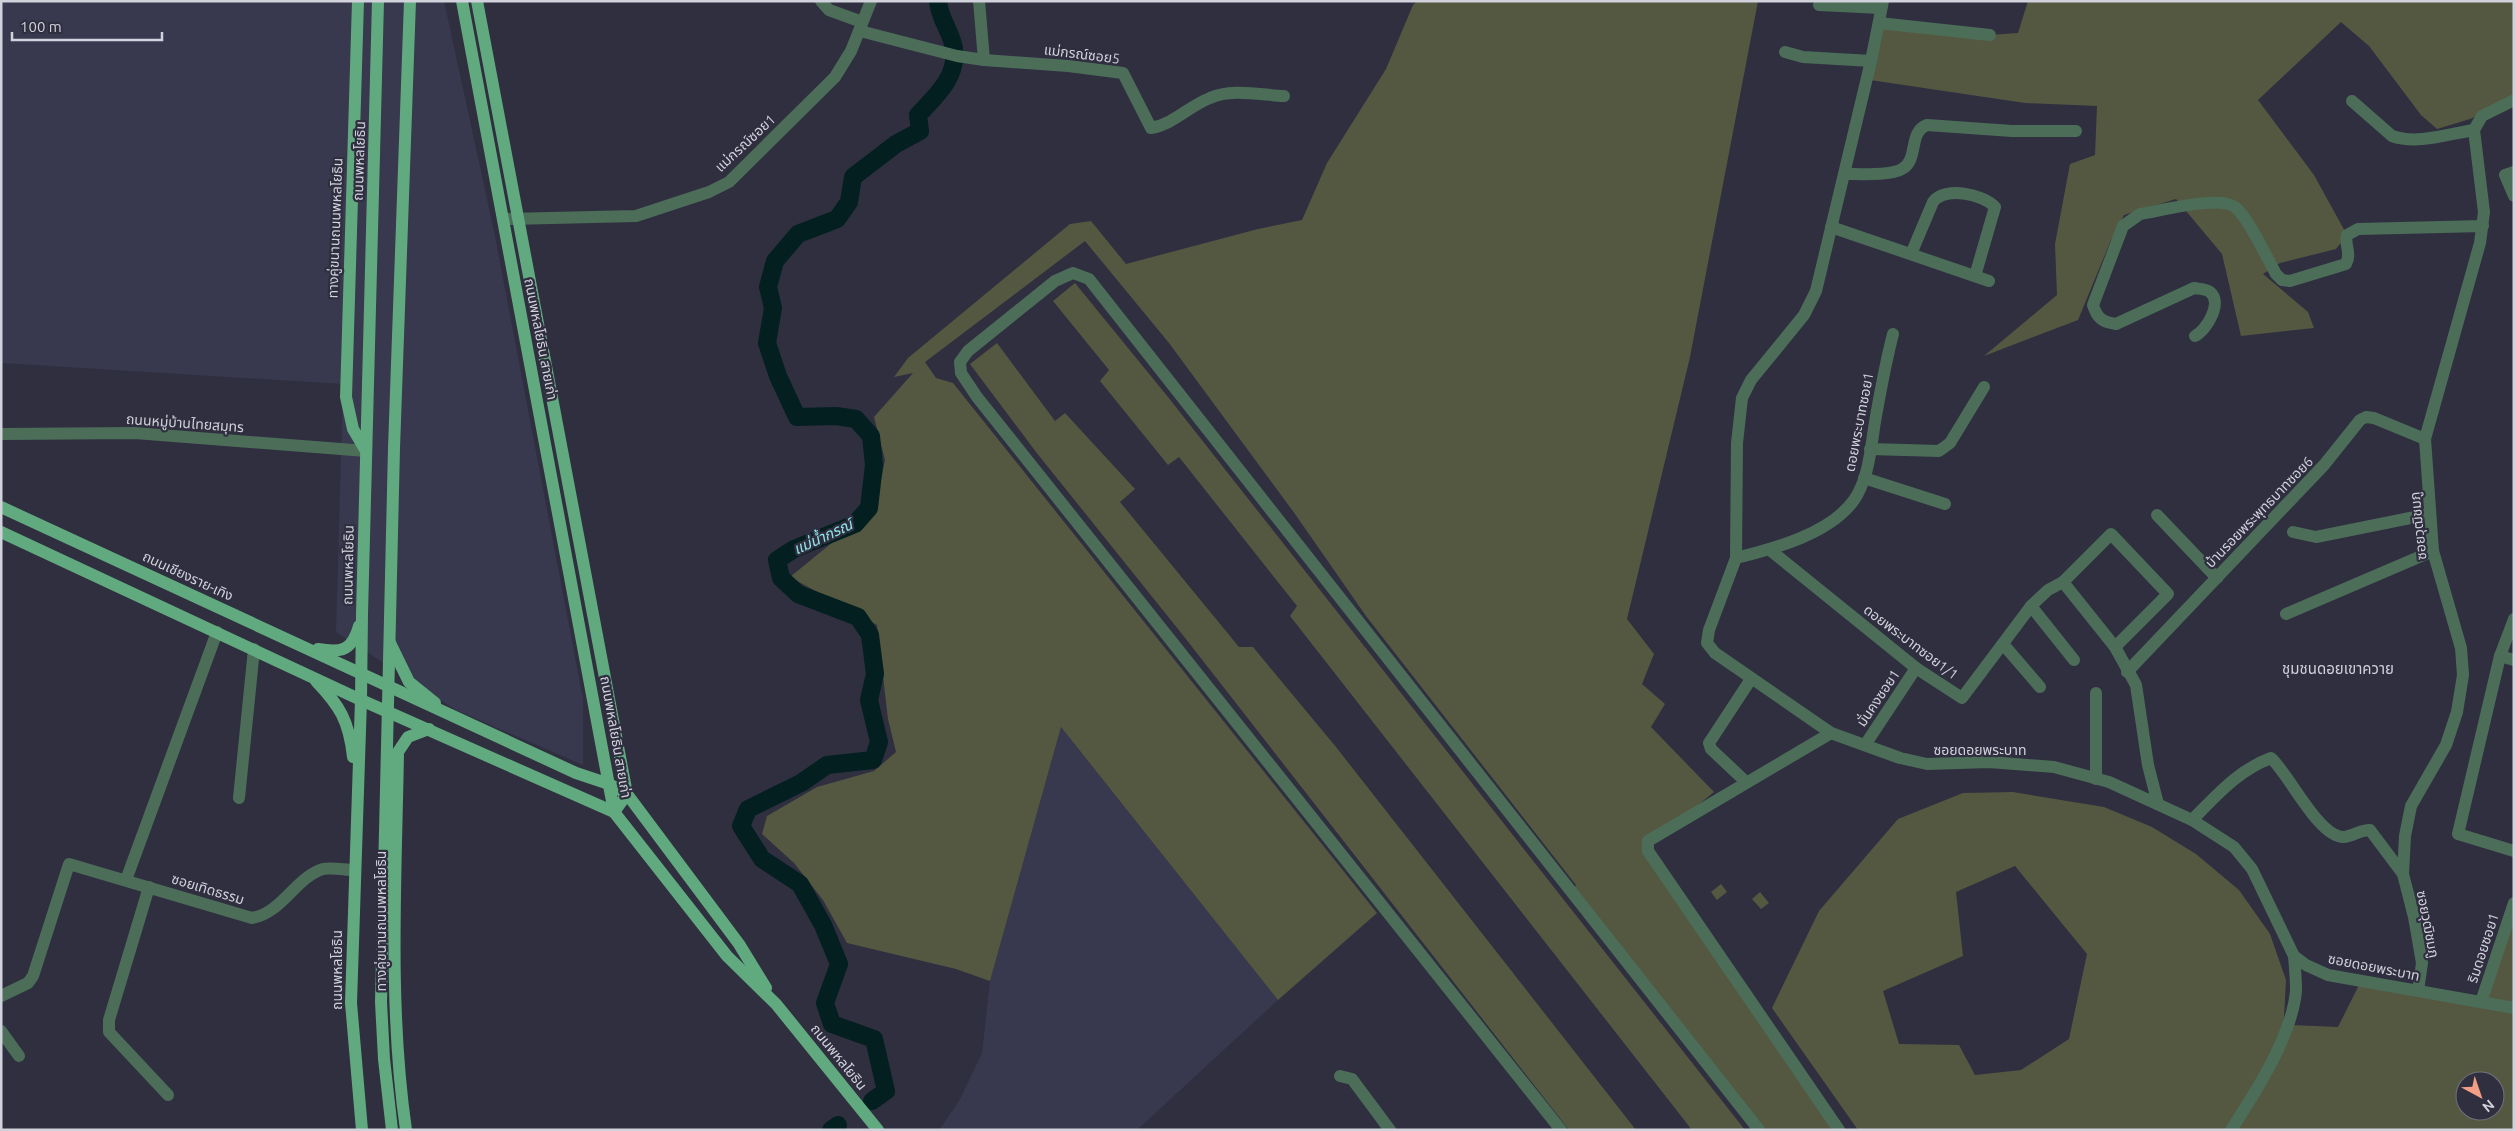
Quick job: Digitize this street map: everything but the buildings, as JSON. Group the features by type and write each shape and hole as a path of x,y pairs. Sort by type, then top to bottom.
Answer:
{"main road":[{"name":"ทางคู่ขนานถนนพหลโยธิน","path":"358,1 346,397 353,429 366,451"},
{"name":"ถนนพหลโยธิน","path":"362,1130 351,1003 354,870 362,700 362,614 378,1"},
{"path":"392,1130 384,1059 381,1002 389,640 410,1"},
{"name":"ถนนพหลโยธิน สายเก่า","path":"462,1 614,812"},
{"name":"ถนนพหลโยธิน สายเก่า","path":"477,1 626,794 614,812"},
{"name":"ถนนเชียงราย-เทิง","path":"1,507 388,686"},
{"name":"ถนนพหลโยธิน","path":"1,532 362,700 614,812 727,956 776,1004 878,1130"},
{"path":"306,647 326,651 339,651 348,648 355,640 362,614"},
{"path":"389,640 409,682 452,716"},
{"path":"309,674 335,701 346,721 357,791"},
{"name":"ถนนพหลโยธิน","path":"388,686 576,774 609,784 626,794 739,944 776,1004"},
{"name":"ทางคู่ขนานถนนพหลโยธิน","path":"406,1130 402,1102 394,958 398,752 408,736 429,729"},
{"path":"576,774 598,771 604,751"},
{"path":"383,918 394,958"}],"street":[{"path":"821,1 829,10 861,27 942,52 984,60 979,1"},
{"name":"แม่กรณ์ซอย1","path":"504,219 519,217 636,216 710,192 729,182 835,77 861,27 871,1"},
{"path":"1736,558 1737,443 1742,398 1751,380 1804,314 1816,291 1871,61 1882,5 1819,5"},
{"path":"1879,22 1990,36"},
{"path":"1785,52 1804,57 1871,61"},
{"name":"แม่กรณ์ซอย5","path":"984,60 1068,66 1123,73 1151,128 1163,126 1210,97 1229,94 1284,96"},
{"path":"2352,101 2392,136 2411,140 2474,130 2482,116 2514,100"},
{"path":"1844,174 1900,170 1909,163 1917,134 1921,127 1927,125 2012,131 2076,131"},
{"name":"ซอยวุฒิชมภู","path":"2418,991 2422,963 2414,917 2403,874 2405,836 2411,806 2446,745 2457,712 2463,675 2461,648 2433,551 2425,439 2480,243 2483,226 2484,212 2474,130"},
{"path":"2514,172 2505,175 2514,196"},
{"path":"1911,254 1933,202 1938,196 1946,193 1982,198 1995,207 1974,276"},
{"path":"2195,336 2206,329 2214,307 2215,300 2211,292 2204,289 2194,288 2116,324 2104,323 2096,315 2093,305 2123,226 2130,219 2140,214 2199,205 2227,204 2240,212 2276,274 2282,280 2290,281 2346,264 2350,254 2346,242 2347,235 2358,229 2483,226"},
{"path":"1831,227 1989,281"},
{"path":"1561,1130 977,397 961,373 960,362 968,350 1055,281 1073,273 1089,279 1759,1130"},
{"name":"ดอยพระบาทซอย1","path":"1736,558 1770,550 1798,538 1838,516 1853,501 1864,478 1893,334"},
{"path":"1870,449 1938,451 1945,448 1950,443 1984,387"},
{"name":"บ้านรอยพระพุทธบาทซอย6","path":"2127,672 2324,465 2360,420 2366,417 2379,420 2425,439"},
{"name":"ถนนหมู่บ้านไทยสมุทร","path":"1,434 135,433 366,451"},
{"path":"1864,478 1945,504"},
{"path":"2293,532 2316,537 2430,514"},
{"path":"2157,515 2217,578"},
{"name":"ดอยพระบาทซอย1/1","path":"1770,550 1916,668 1962,698 2003,644 2013,627 2031,606 2048,590 2063,582 2111,534 2168,594 2115,647"},
{"path":"2286,614 2433,551"},
{"name":"ซอยดอยพระบาท","path":"1736,558 1709,630 1707,643 1715,653 1751,679 1831,732 1900,758 1927,764 1989,762 2054,767 2096,779 2158,804 2192,820 2234,847 2252,869 2272,906 2294,956 2306,965 2328,975 2514,1008"},
{"path":"2063,582 2115,647 2127,672 2136,685 2148,765 2158,804"},
{"path":"2031,606 2074,660"},
{"path":"2514,619 2500,656 2458,834 2514,851"},
{"path":"126,880 217,632"},
{"path":"2003,644 2040,687"},
{"path":"239,798 254,649"},
{"path":"2500,656 2514,660"},
{"name":"มั่นคงซอย1","path":"1865,744 1916,668"},
{"path":"1746,782 1711,749 1709,743 1751,679"},
{"path":"2096,693 2096,779"},
{"path":"1831,732 1655,834 1648,841 1648,851 1839,1130"},
{"path":"2192,820 2234,779 2257,763 2271,758 2280,766 2306,804 2332,834 2344,836 2362,830 2370,830 2403,874"},
{"name":"ซอยเทิดธรรม","path":"1,996 28,983 33,976 69,864 252,918 270,912 313,874 324,869 354,870"},
{"path":"149,887 109,1020 110,1032 168,1095"},
{"name":"ริมดอยซอย1","path":"2481,1002 2514,903"},
{"path":"2231,1130 2274,1056 2289,1019 2296,991 2294,956"},
{"path":"1,1031 19,1056"},
{"path":"1340,1076 1352,1079 1390,1130"}],"shaded area":[{"path":"1,1 444,1 494,231 583,699 583,765 456,710 336,632 343,384 1,363"},
{"path":"1061,727 1278,1000 1137,1130 939,1130 959,1101 982,1053 990,981"}],"green space":[{"path":"1417,1 1758,1 1690,357 1627,619 1654,654 1642,684 1665,704 1651,727 1714,792 1644,849 1839,1130 1759,1130 1572,892 1576,885 1366,616 1295,514 1169,343 1085,241 925,362 936,378 953,383 1377,913 1278,1000 1061,727 990,981 956,969 847,943 823,900 794,863 762,834 767,816 817,787 874,771 896,752 888,719 877,625 790,577 855,524 874,514 885,460 874,417 913,373 894,377 908,358 1070,224 1091,221 1126,264 1258,229 1302,220 1327,163 1386,69 1413,5"},
{"path":"2028,1 2514,1 2514,99 2470,119 2437,129 2421,115 2369,46 2341,22 2258,100 2314,175 2347,235 2336,249 2280,263 2263,274 2308,312 2314,328 2241,336 2222,254 2176,199 2124,215 2111,240 2078,320 1984,356 2057,295 2055,244 2070,164 2095,155 2097,106 2025,103 1870,80 1884,23 1990,35 2018,33"},
{"path":"1075,283 1168,397 1745,1130 1692,1130 1290,616 1297,606 1179,457 1168,465 1100,381 1109,370 1053,301"},
{"path":"997,343 1055,421 1065,413 1135,489 1120,502 1239,647 1253,647 1336,747 1636,1130 1569,1130 1182,634 1036,452 970,364"},
{"path":"2013,792 2104,807 2152,827 2196,854 2239,890 2270,934 2286,980 2283,1036 2291,1025 2338,1027 2361,981 2481,1002 2514,903 2514,1130 1858,1130 1772,1008 1819,911 1898,819 1963,793","holes":["2015,866 2087,954 2069,1039 2021,1070 1975,1075 1959,1045 1899,1044 1883,991 1963,956 1956,892"]},
{"path":"1721,884 1727,892 1717,900 1711,892"},
{"path":"1760,892 1769,903 1761,909 1752,899"}],"waterway":[{"name":"แม่น้ำกรณ์","path":"872,1101 886,1091 874,1039 832,1024 825,1003 839,964 823,925 800,884 762,859 741,826 748,809 801,783 827,765 873,760 879,742 869,700 875,674 870,635 858,617 798,594 781,578 777,560 794,549 855,524 869,508 874,465 871,436 856,419 836,416 797,417 778,376 767,343 773,308 768,287 775,261 798,234 837,219 849,202 853,177 896,144 920,131 918,115 944,86 952,69 954,59 953,43 941,14 938,1"},
{"name":"แม่น้ำกรณ์","path":"831,1130 838,1125"}],"district":[{"name":"ชุมชนดอยเขาควาย","path":"2338,669"}]}
